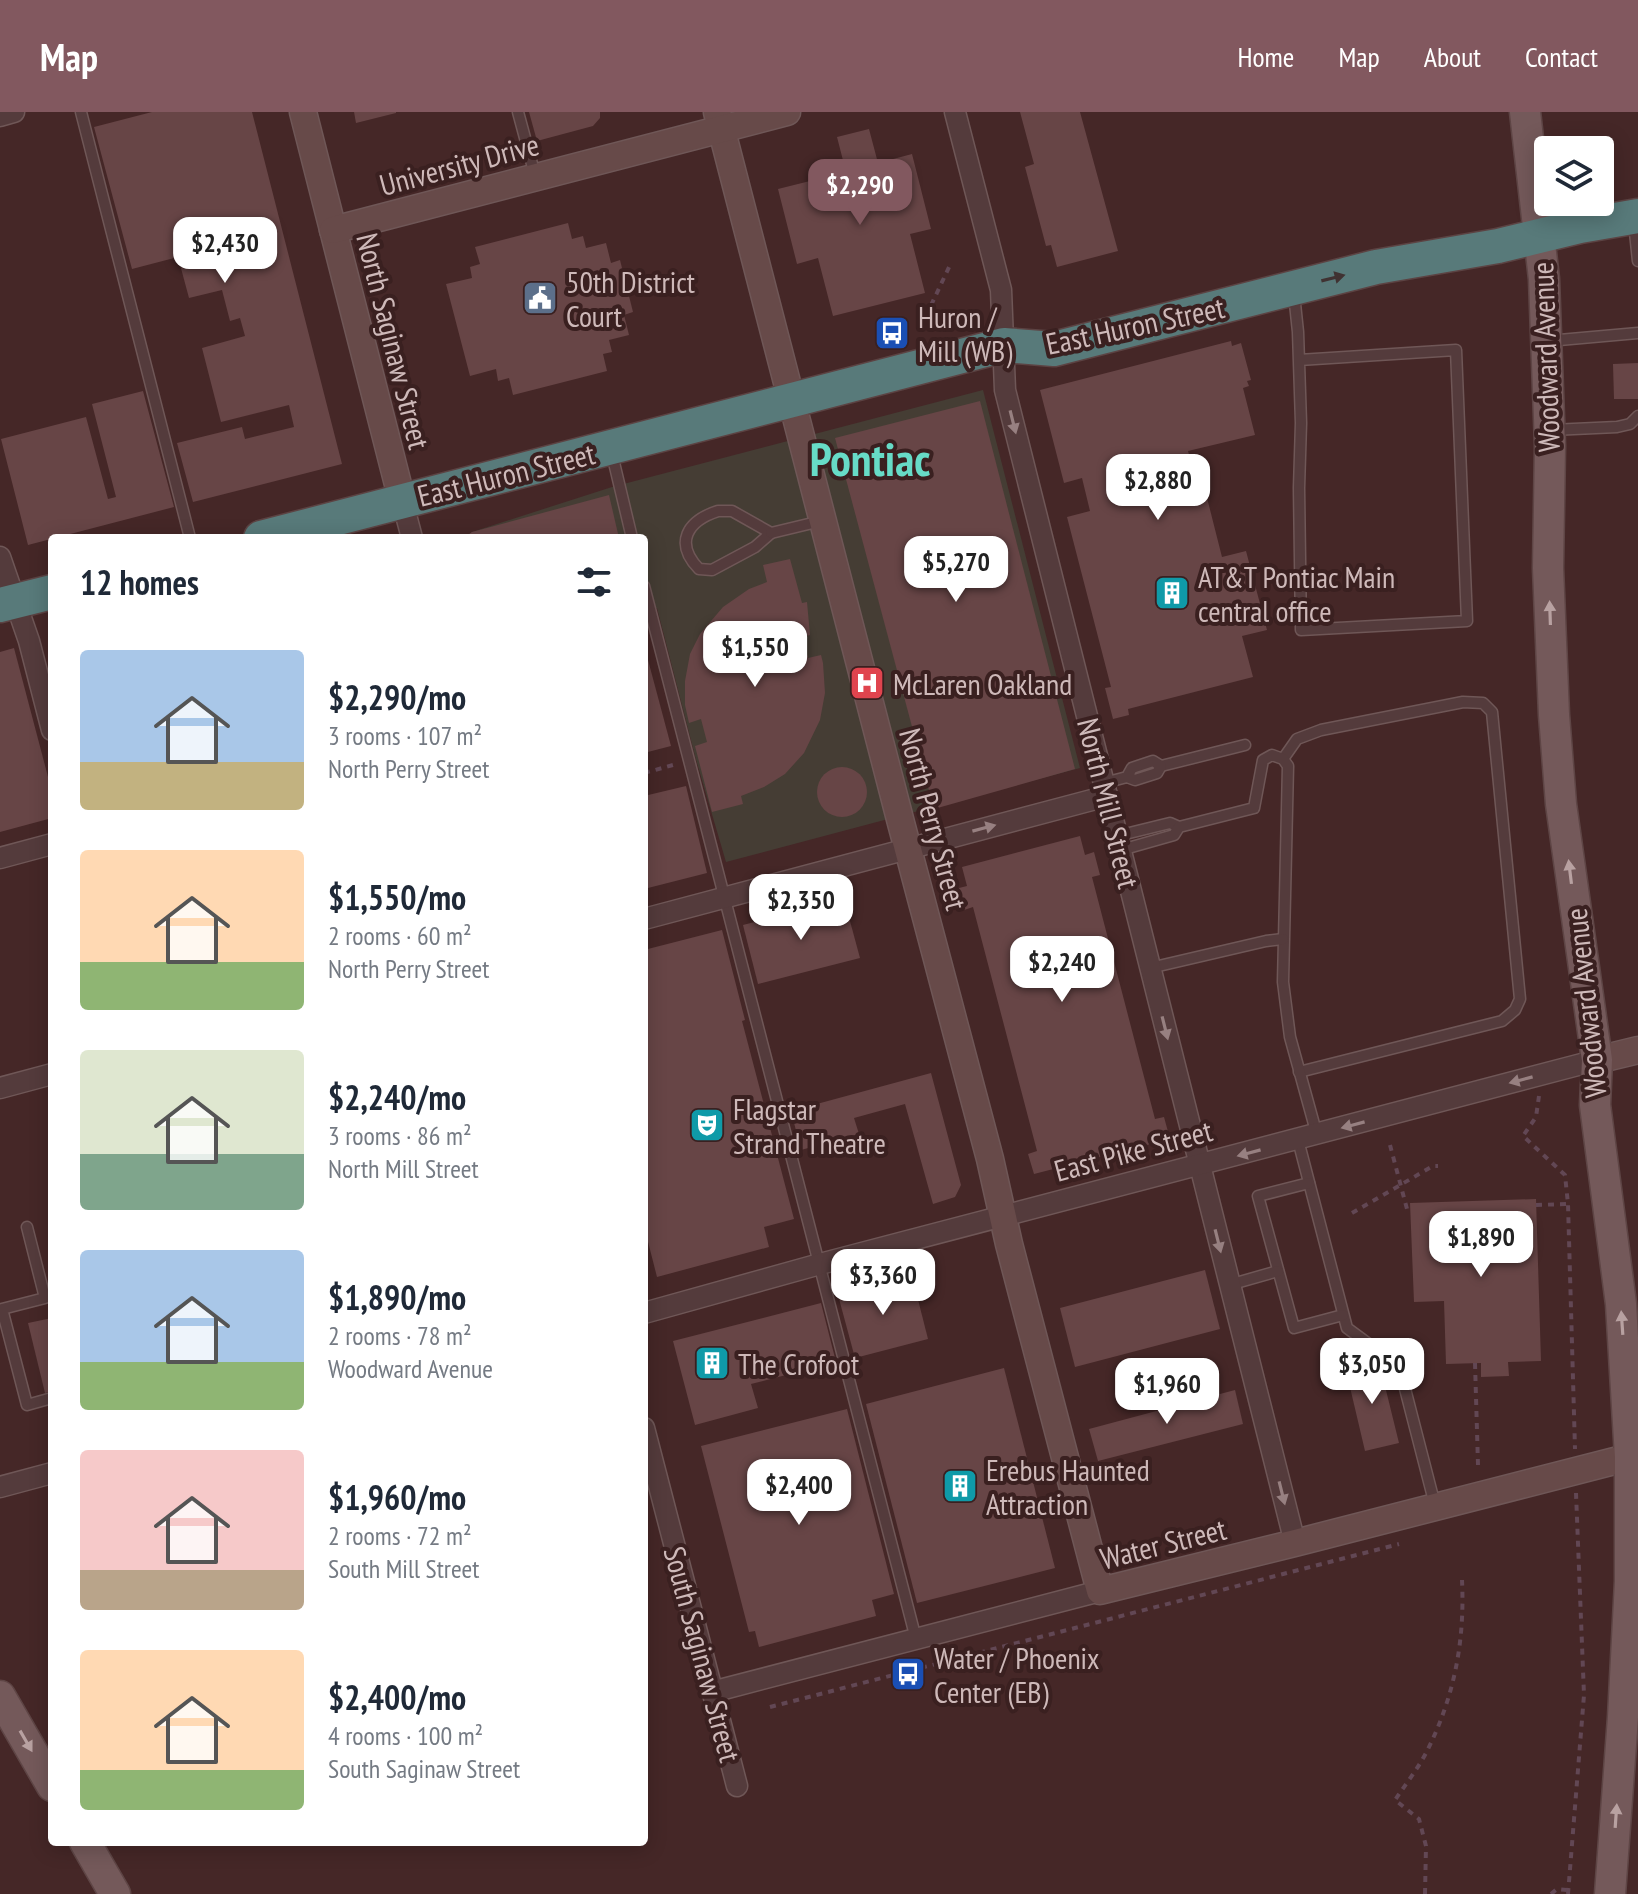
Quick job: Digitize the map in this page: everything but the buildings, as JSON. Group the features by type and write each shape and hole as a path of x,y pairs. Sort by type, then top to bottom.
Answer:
{"highway":[{"name":"East Huron Street","path":"276,534 1004,345 1054,349 1376,267 1498,246 1636,216"},
{"path":"8,604 48,593"}],"main road":[{"name":"Woodward Avenue","path":"1525,112 1544,279 1549,430 1548,568 1554,715 1561,804 1597,1060 1595,1105 1621,1304 1630,1457 1630,1581 1610,1894"},
{"path":"0,1696 48,1779"},
{"path":"87,1846 115,1894"}],"street":[{"path":"0,116 14,112"},
{"name":"North Saginaw Street","path":"303,112 411,534"},
{"name":"University Drive","path":"333,230 535,177 720,120 787,112"},
{"name":"North Mill Street","path":"955,112 1001,290 1005,390 1295,1543"},
{"name":"North Perry Street","path":"720,120 1100,1591"},
{"path":"0,557 8,604 29,641 48,715"},
{"path":"648,918 908,848 1105,789"},
{"path":"0,858 48,845"},
{"name":"East Pike Street","path":"648,1312 1638,1050"},
{"path":"0,1088 48,1075"},
{"name":"South Saginaw Street","path":"648,1444 737,1786"},
{"name":"Water Street","path":"712,1692 1630,1457"},
{"path":"0,1487 48,1474"}],"lane":[{"path":"81,112 189,534"},
{"path":"518,112 535,177"},
{"path":"1636,216 1638,261"},
{"path":"1293,289 1298,332 1301,423 1301,630 1467,621 1456,350 1299,360"},
{"path":"1546,342 1638,333"},
{"path":"1549,430 1617,427 1630,424 1638,416"},
{"path":"611,447 631,534"},
{"path":"771,533 732,511 718,511 706,514 695,522 687,534 685,547 688,558 699,569 712,570 755,547 771,533 823,520"},
{"path":"648,602 916,1639"},
{"path":"1283,759 1297,739 1321,730 1463,702 1483,703 1492,712 1520,999 1515,1010 1502,1021 1299,1072"},
{"path":"1105,789 1127,777 1135,780 1157,773 1161,766 1245,745"},
{"path":"1119,843 1170,823 1179,827 1254,808 1263,760 1272,755 1283,759 1288,766 1283,982 1290,1037 1299,1072 1309,1183 1347,1328 1381,1353 1402,1377 1436,1507"},
{"path":"1150,968 1283,939"},
{"path":"1309,1183 1258,1196 1294,1328 1343,1315"},
{"path":"27,1227 45,1298 2,1309 27,1405 48,1399"},
{"path":"1229,1285 1278,1271"}],"path":[{"path":"926,316 951,263"},
{"path":"648,772 689,761"},
{"path":"1390,1145 1407,1209 1411,1209"},
{"path":"1352,1213 1438,1166"},
{"path":"1536,1205 1568,1204"},
{"path":"1475,1363 1478,1465"},
{"path":"770,1707 1399,1544"},
{"path":"1425,1894 1426,1846 1419,1819 1395,1800 1424,1756 1442,1717 1458,1665 1464,1619 1462,1580"},
{"path":"1551,1894 1557,1889 1568,1890"}],"shaded area":[{"name":"McLaren Oakland","path":"983,390 1080,768 726,862 657,608 648,610 648,534 469,534 612,487"}],"place":[{"name":"50th District Court","path":"540,298"},
{"name":"Huron / Mill (WB)","path":"892,333"},
{"name":"AT&T Pontiac Main central office","path":"1172,593"},
{"name":"McLaren Oakland","path":"867,683"},
{"name":"Flagstar Strand Theatre","path":"707,1125"},
{"name":"The Crofoot","path":"712,1363"},
{"name":"Erebus Haunted Attraction","path":"960,1486"},
{"name":"Water / Phoenix Center (EB)","path":"908,1674"}],"district":[{"name":"Pontiac","path":"870,459"}]}
